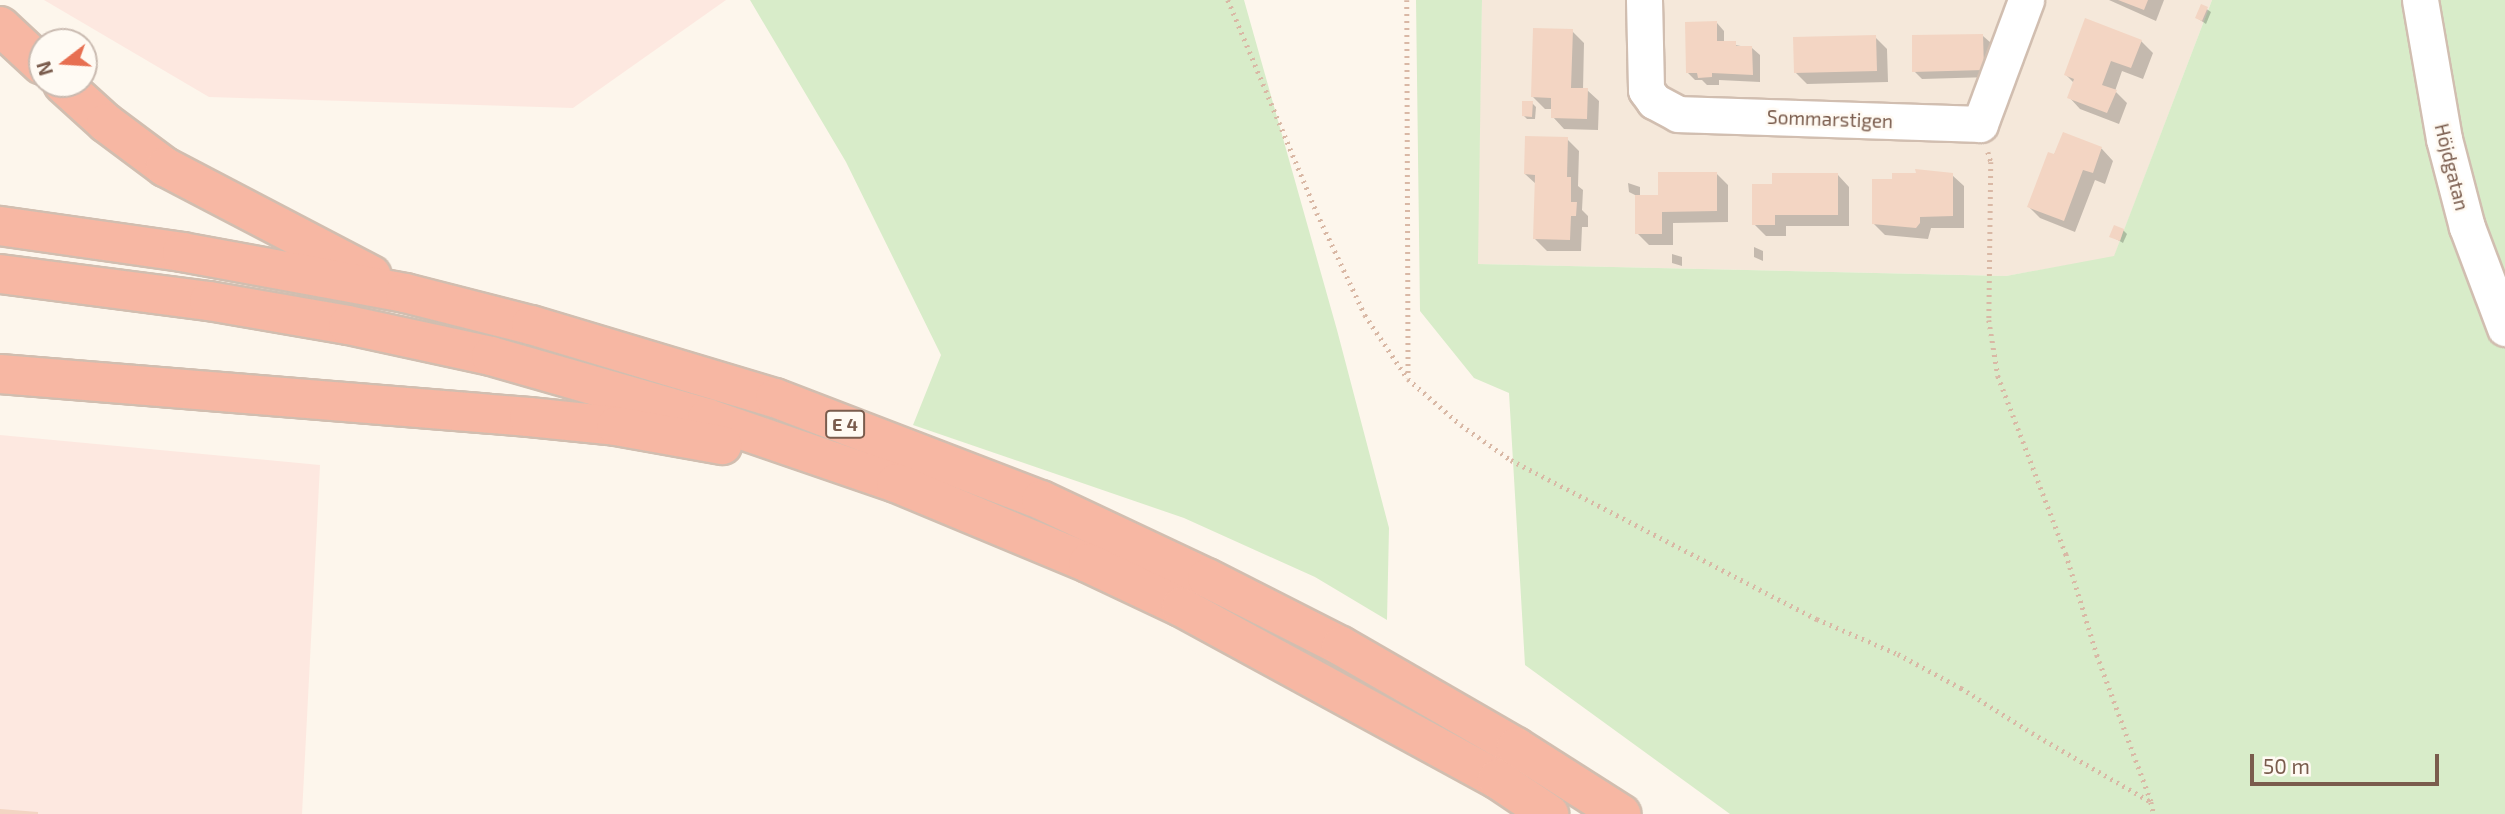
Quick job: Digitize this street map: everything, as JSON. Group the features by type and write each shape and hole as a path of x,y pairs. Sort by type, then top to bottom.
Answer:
{"highway":[{"path":"0,26 28,52"},
{"path":"78,98 106,123 166,167 404,293"},
{"name":"E 4","path":"0,226 195,254 404,293 531,325 775,398 1041,500 1341,646 1516,747 1621,814"},
{"name":"E 4","path":"0,274 221,303 348,325 491,356 707,418 896,483 1088,563 1181,607 1473,766 1549,814"},
{"path":"0,374 617,426 738,448 896,483"}],"street":[{"name":"Sommarstigen","path":"1644,0 1646,90 1654,101 1678,114 1980,124"},
{"path":"1980,124 2026,0"},
{"name":"Höjdgatan","path":"2420,0 2444,139 2467,227 2505,328"}],"path":[{"path":"1228,0 1322,225 1366,315 1408,379 1461,425 1511,460 1817,619 1898,654 1961,688 2151,802"},
{"path":"1407,0 1408,379"},
{"path":"1980,124 1991,162 1989,320 1998,376 2066,554 2105,677 2154,814"}],"shaded area":[{"path":"44,0 726,0 573,108 209,97 98,32 98,28 92,28"},
{"path":"1482,0 2212,0 2114,257 2006,276 1477,264"},
{"path":"0,435 320,465 302,814 0,814"}],"green space":[{"path":"750,0 1244,0 1337,330 1389,528 1387,620 1315,577 1184,518 913,425 941,355 846,162"},
{"path":"1416,0 1482,0 1478,264 2006,276 2114,256 2212,0 2505,0 2505,814 1730,814 1525,665 1509,393 1474,378 1420,311"}],"building":[{"path":"2118,0 2148,0 2144,10"},
{"path":"2201,4 2208,7 2202,21 2195,18"},
{"path":"2085,18 2142,40 2131,68 2111,61 2102,85 2117,90 2107,113 2067,98 2074,79 2064,75"},
{"path":"1717,21 1717,41 1736,41 1736,46 1752,46 1753,75 1712,73 1712,77 1698,78 1697,73 1686,73 1685,22"},
{"path":"1533,28 1573,29 1571,88 1588,88 1587,119 1551,118 1551,98 1531,97"},
{"path":"1983,34 1984,70 1912,72 1912,35"},
{"path":"1876,35 1877,71 1794,73 1793,37"},
{"path":"1522,101 1533,101 1532,117 1522,116"},
{"path":"2063,132 2102,147 2093,173 2083,170 2064,221 2027,207 2048,152 2054,154"},
{"path":"1525,136 1568,137 1567,177 1571,177 1571,202 1577,202 1576,216 1571,216 1570,240 1533,239 1535,175 1524,174"},
{"path":"1915,169 1953,173 1953,216 1920,217 1916,228 1872,224 1872,179 1892,179 1892,173 1916,173"},
{"path":"1658,172 1717,172 1717,211 1662,212 1662,234 1635,234 1635,195 1658,195"},
{"path":"1772,173 1838,173 1838,215 1775,215 1775,225 1752,225 1752,184 1772,184"},
{"path":"2114,225 2124,229 2120,241 2109,237"},
{"path":"0,809 38,812 38,814 0,814"}]}
